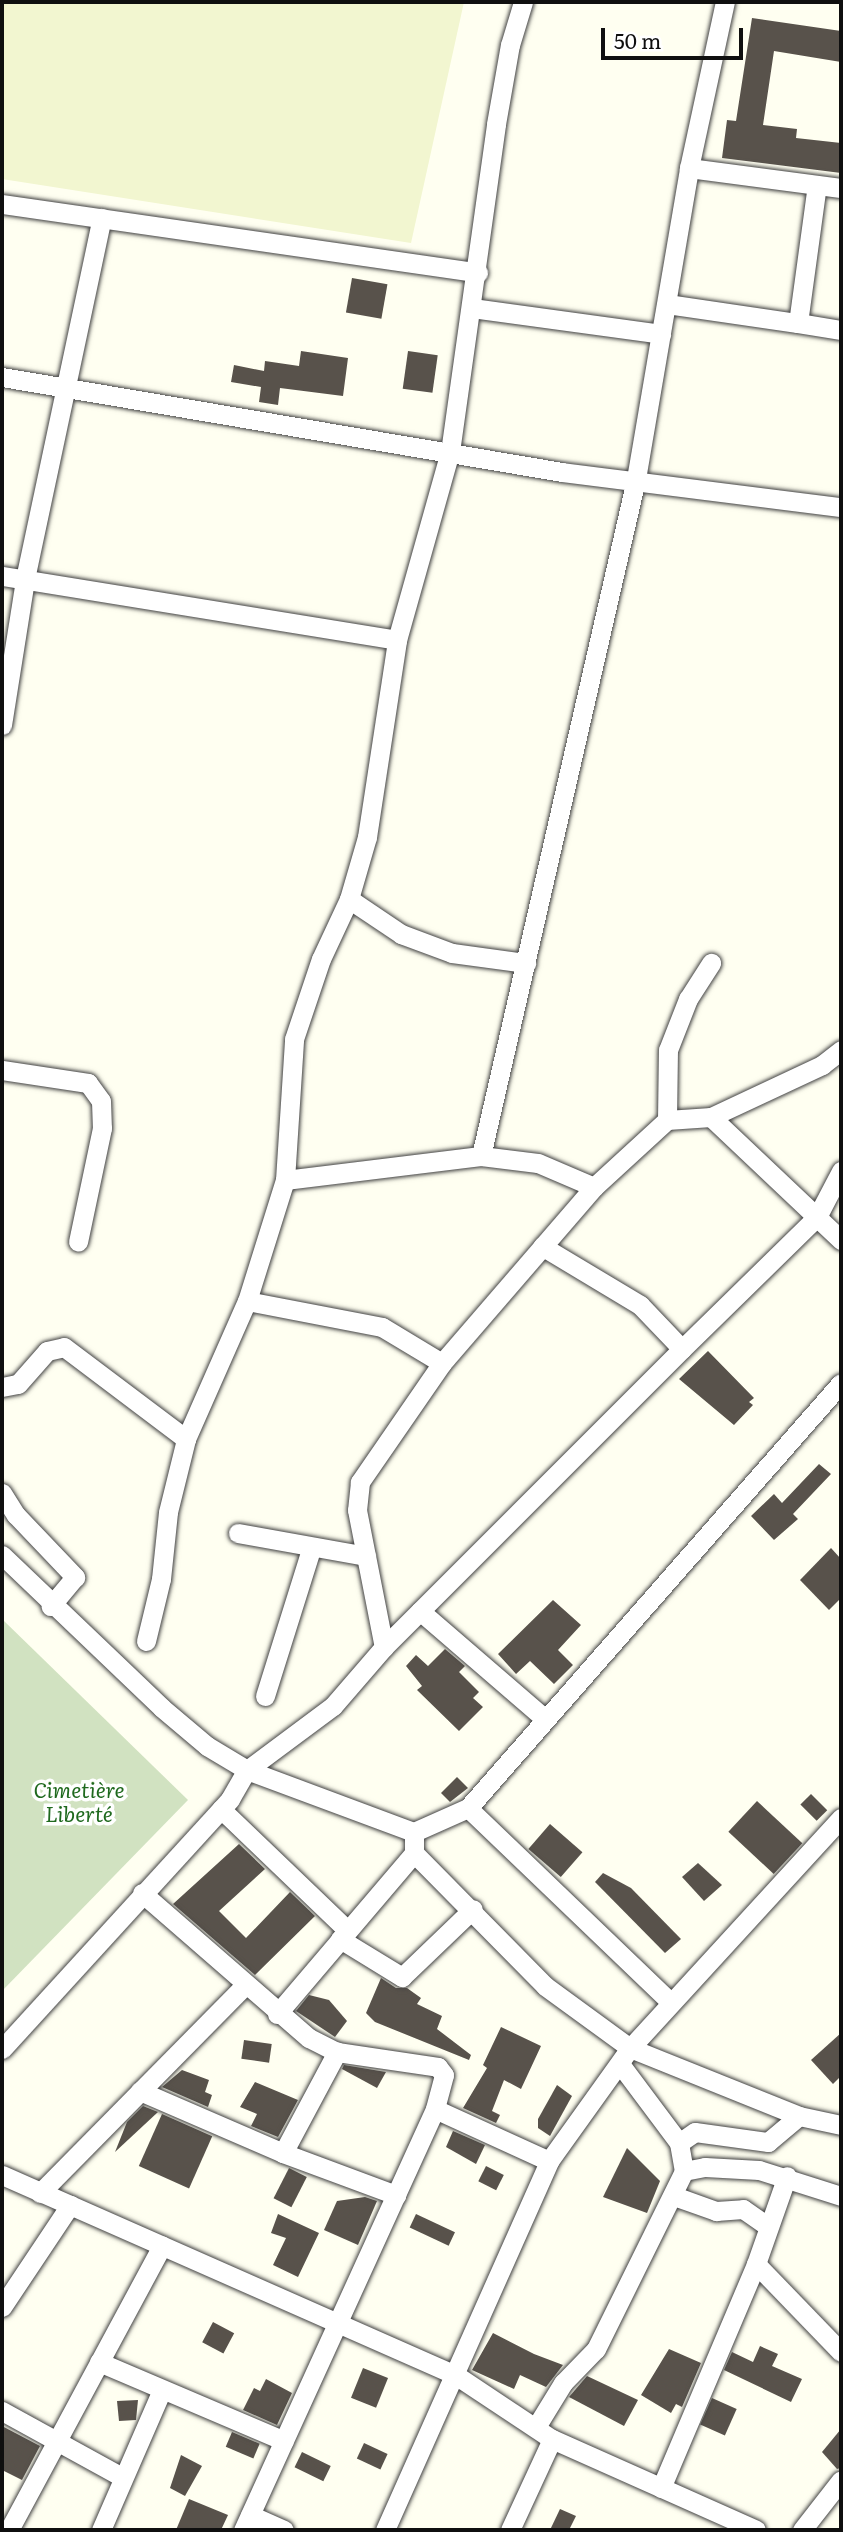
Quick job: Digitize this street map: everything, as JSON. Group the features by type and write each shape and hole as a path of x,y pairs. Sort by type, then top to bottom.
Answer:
{"street":[{"path":"146,1641 160,1579 168,1512 186,1439 247,1300 285,1180 294,1039 321,959 349,899 367,836 397,640 450,452 478,273 496,124 510,45 523,2"},
{"path":"481,1156 636,479 689,168 725,2"},
{"path":"689,168 841,188"},
{"path":"797,323 817,186"},
{"path":"2,204 478,273"},
{"path":"2,725 26,579 102,218"},
{"path":"667,304 841,330"},
{"path":"472,308 661,334"},
{"path":"2,377 562,472 636,479 841,507"},
{"path":"2,576 397,640"},
{"path":"349,899 401,934 453,953 526,963"},
{"path":"667,1120 668,1050 688,999 711,963"},
{"path":"384,1647 357,1510 360,1482 442,1363 594,1187 667,1120 711,1117 822,1065 841,1050"},
{"path":"2,1070 88,1083 101,1101 102,1128 78,1242"},
{"path":"711,1117 841,1240"},
{"path":"285,1180 481,1156 538,1163 594,1187"},
{"path":"2,2049 221,1809 247,1770 333,1706 384,1647 817,1217 841,1171"},
{"path":"542,1246 640,1305 682,1349"},
{"path":"247,1300 382,1327 442,1363"},
{"path":"2,1387 18,1384 47,1351 64,1348 186,1439"},
{"path":"2,1555 51,1606 207,1746 247,1770 414,1832 468,1808 841,1383"},
{"path":"2,1493 16,1515 75,1577 51,1606"},
{"path":"238,1533 311,1549 366,1556"},
{"path":"265,1696 311,1549"},
{"path":"420,1611 545,1719"},
{"path":"468,1808 671,2003"},
{"path":"221,1809 343,1935 402,1977 473,1909"},
{"path":"385,2530 549,2161 625,2056 841,1818"},
{"path":"277,2014 414,1853 414,1832"},
{"path":"414,1853 473,1909 545,1986 625,2056 679,2143 684,2171 674,2196 596,2349 563,2383 536,2427"},
{"path":"142,1893 277,2014 337,2052 438,2067 444,2085 247,2523 284,2530"},
{"path":"40,2193 244,1986"},
{"path":"283,2153 337,2052"},
{"path":"625,2056 799,2116 841,2126"},
{"path":"140,2091 283,2153 396,2195"},
{"path":"435,2109 549,2161"},
{"path":"679,2143 695,2132 768,2142 799,2116"},
{"path":"684,2171 731,2167 787,2176 841,2196"},
{"path":"2,2175 454,2374 552,2439 756,2530"},
{"path":"661,2488 756,2264 766,2225 782,2198 787,2176"},
{"path":"674,2196 716,2211 743,2209 766,2225"},
{"path":"3,2304 70,2206"},
{"path":"9,2530 162,2246"},
{"path":"756,2264 841,2351"},
{"path":"99,2362 284,2441"},
{"path":"102,2530 122,2477 162,2390"},
{"path":"2,2411 122,2477"},
{"path":"510,2530 552,2439"},
{"path":"805,2529 841,2480"}],"green space":[{"path":"2,2 464,2 411,243 2,179"},
{"name":"Cimetière Liberté","path":"2,1619 188,1800 2,1991"}],"building":[{"path":"752,18 841,31 841,62 774,51 763,125 797,129 796,138 841,143 841,173 722,158 727,120 736,121"},
{"path":"352,278 387,284 381,319 346,312"},
{"path":"301,351 348,358 343,396 280,388 278,405 259,402 261,387 231,382 234,365 264,371 265,361 299,366"},
{"path":"408,351 438,355 432,393 403,389"},
{"path":"708,1351 754,1398 749,1402 753,1405 734,1425 679,1379"},
{"path":"819,1464 831,1474 793,1514 798,1519 774,1540 751,1516 774,1494 782,1503"},
{"path":"831,1548 841,1559 841,1598 829,1610 800,1580"},
{"path":"553,1600 581,1625 558,1650 573,1665 554,1684 530,1661 516,1674 498,1654"},
{"path":"445,1649 465,1666 459,1672 479,1692 473,1698 483,1707 459,1731 417,1690 422,1686 406,1666 416,1655 428,1666"},
{"path":"457,1777 468,1788 450,1802 441,1793"},
{"path":"811,1794 827,1810 817,1821 800,1805"},
{"path":"757,1801 802,1843 774,1874 728,1832"},
{"path":"550,1824 582,1852 561,1877 528,1849"},
{"path":"239,1844 265,1869 219,1911 246,1938 290,1892 315,1916 255,1975 173,1904"},
{"path":"698,1863 722,1885 704,1901 682,1877"},
{"path":"603,1873 631,1888 681,1939 665,1953 595,1882"},
{"path":"381,1978 396,1988 407,1988 421,1998 417,2004 442,2016 437,2029 471,2055 469,2060 375,2022 366,2013"},
{"path":"309,1995 329,2000 347,2021 335,2037 296,2011"},
{"path":"501,2027 541,2046 521,2089 504,2080 492,2111 500,2115 496,2123 463,2108 487,2068 483,2065"},
{"path":"841,2033 841,2076 833,2084 811,2060"},
{"path":"244,2040 272,2044 269,2063 241,2059"},
{"path":"344,2065 386,2072 377,2088 342,2069"},
{"path":"182,2070 209,2080 205,2092 212,2095 208,2107 162,2087"},
{"path":"255,2082 298,2100 278,2137 251,2126 257,2114 240,2107"},
{"path":"557,2085 572,2096 550,2136 538,2128 538,2119"},
{"path":"143,2106 158,2112 115,2152 127,2122"},
{"path":"162,2114 212,2136 189,2188 139,2166"},
{"path":"453,2131 485,2145 476,2164 446,2147"},
{"path":"627,2148 660,2181 647,2213 603,2197"},
{"path":"486,2166 504,2175 496,2190 478,2181"},
{"path":"289,2168 307,2177 291,2207 274,2198"},
{"path":"365,2197 377,2201 358,2245 324,2230 337,2201"},
{"path":"278,2214 319,2233 298,2277 273,2265 286,2238 271,2233"},
{"path":"416,2214 455,2232 449,2246 410,2228"},
{"path":"213,2322 234,2333 223,2354 202,2342"},
{"path":"493,2333 563,2365 546,2387 520,2375 514,2389 472,2370"},
{"path":"760,2346 778,2354 772,2366 802,2379 791,2402 724,2370 732,2352 753,2362"},
{"path":"669,2349 701,2363 682,2407 676,2404 671,2413 641,2395"},
{"path":"363,2368 388,2378 376,2408 351,2398"},
{"path":"587,2376 638,2400 624,2426 569,2397"},
{"path":"266,2379 292,2393 277,2425 243,2410 254,2388 260,2391"},
{"path":"712,2398 737,2409 725,2435 700,2424"},
{"path":"138,2400 136,2420 119,2421 117,2401"},
{"path":"2,2426 40,2446 22,2480 2,2470"},
{"path":"841,2429 841,2468 837,2469 822,2452"},
{"path":"232,2432 260,2444 253,2458 226,2447"},
{"path":"364,2443 388,2454 380,2469 357,2458"},
{"path":"302,2452 331,2466 323,2481 295,2467"},
{"path":"181,2455 202,2466 185,2496 170,2488"},
{"path":"189,2499 228,2515 221,2530 176,2530"},
{"path":"560,2509 576,2516 569,2530 550,2530"}]}
